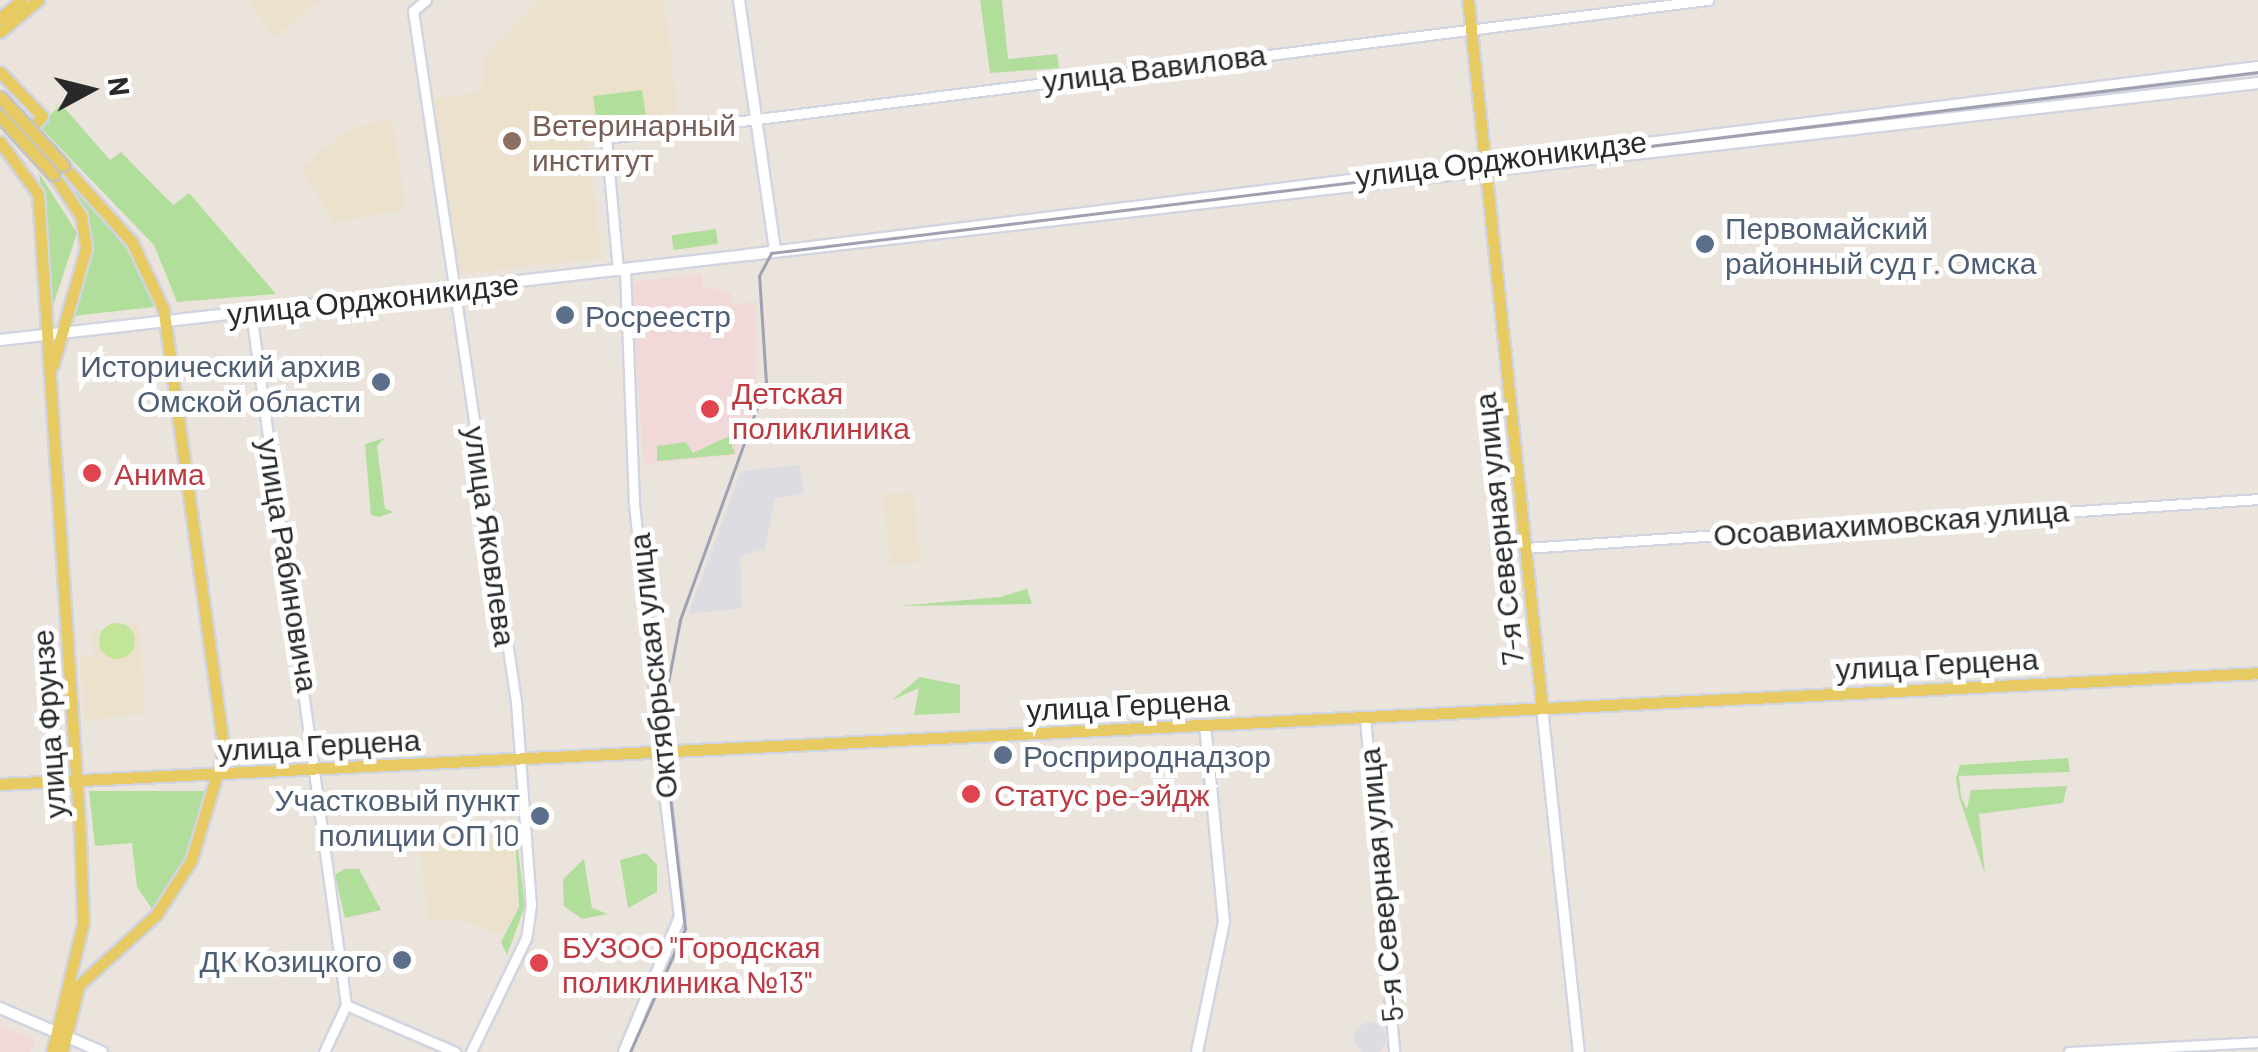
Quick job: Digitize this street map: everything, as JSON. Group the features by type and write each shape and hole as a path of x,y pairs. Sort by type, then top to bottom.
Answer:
{"main road":[{"path":"0,18 22,0"},
{"path":"0,32 38,0"},
{"path":"740,0 775,251"},
{"name":"7-я Северная улица","path":"1468,0 1579,1052"},
{"name":"улица Орджоникидзе","path":"0,340 746,255 1484,159 2258,66"},
{"path":"0,72 38,120"},
{"path":"10,82 4,97 58,169"},
{"name":"улица Орджоникидзе","path":"775,251 1485,174 2258,82"},
{"path":"0,116 140,254 166,322 220,696 222,774 174,891 79,985 59,1034"},
{"name":"улица Фрунзе","path":"6,145 38,194 76,780 83,923 52,1052"},
{"name":"улица Фрунзе","path":"50,390 60,333 86,248 81,216 58,169"},
{"name":"улица Герцена","path":"0,784 2258,673"},
{"path":"1196,1050 1224,922 1206,726"},
{"name":"Октябрьская улица","path":"624,1052 680,917 660,752"},
{"path":"0,1008 102,1052"},
{"name":"улица Фрунзе","path":"59,1034 62,1052"}],"street":[{"name":"улица Яковлева","path":"426,0 413,11 456,288 521,760 529,928 471,1052"},
{"name":"улица Вавилова","path":"603,142 758,118 1708,0"},
{"name":"Октябрьская улица","path":"603,142 622,270 634,504 660,752"},
{"name":"улица Рабиновича","path":"251,312 319,769 346,1005"},
{"name":"Осоавиахимовская улица","path":"1525,548 2258,499"},
{"name":"5-я Северная улица","path":"1365,718 1394,1052"},
{"path":"324,1052 346,1005 455,1052"},
{"path":"2069,1052 2258,1042"}],"shaded area":[{"path":"247,0 320,0 275,37"},
{"name":"Ветеринарный институт","path":"539,0 664,0 679,120 586,132 602,258 458,275 431,99 481,92 485,56"},
{"path":"392,118 406,209 333,223 302,168 345,131"},
{"path":"702,274 703,287 730,292 732,305 756,302 757,403 736,455 644,464 630,282"},
{"path":"800,465 804,494 775,498 765,549 740,556 742,608 688,614 741,471"},
{"path":"913,492 920,562 890,565 883,495"},
{"path":"139,625 145,713 85,721 80,658 94,656 92,630"},
{"path":"466,830 476,841 514,839 518,908 503,935 458,919 428,922 419,835"},
{"path":"1370,1022 1381,1027 1386,1038 1381,1049 1370,1054 1359,1049 1354,1038 1359,1027"},
{"path":"0,1025 36,1041 30,1052 0,1052"}],"green space":[{"path":"980,0 1002,0 1008,59 1057,54 1059,68 990,73"},
{"path":"642,90 647,123 609,128 607,117 596,118 593,96"},
{"path":"61,104 110,160 121,152 173,205 189,193 276,294 177,302 154,245 39,126"},
{"path":"58,171 131,250 154,307 72,316 91,229"},
{"path":"39,173 77,233 49,318 42,198"},
{"path":"716,229 718,244 674,250 671,235"},
{"path":"729,436 735,454 657,461 657,446 686,442 693,453"},
{"path":"385,438 377,446 385,509 394,512 379,517 371,515 365,444"},
{"path":"1027,589 1032,604 899,606 1000,597"},
{"path":"117,623 129,629 135,641 129,653 117,659 105,653 99,641 105,629"},
{"path":"920,677 960,685 960,713 914,715 919,688 892,700"},
{"path":"2068,758 2070,772 1959,776 1961,797 1967,809 1971,790 2067,786 2063,803 1979,814 1985,874 1959,797 1956,778 1960,765"},
{"path":"89,791 211,791 186,857 152,909 137,887 132,843 95,846"},
{"path":"514,817 525,906 507,955 501,942 519,907"},
{"path":"646,853 657,865 657,892 628,908 620,860"},
{"path":"584,859 592,908 608,914 582,919 564,906 563,879"},
{"path":"344,869 359,869 381,910 345,918 335,875"}],"tram line":[{"path":"630,1052 685,929 666,761 668,683 680,620 766,383 759,276 771,253 2258,72"}],"place":[{"name":"Ветеринарный институт","path":"512,141"},
{"name":"Первомайский районный суд г. Омска","path":"1705,244"},
{"name":"Росреестр","path":"565,315"},
{"name":"Исторический архив Омской области","path":"381,382"},
{"name":"Детская поликлиника","path":"710,409"},
{"name":"Анима","path":"92,473"},
{"name":"Росприроднадзор","path":"1003,755"},
{"name":"Статус ре-эйдж","path":"971,794"},
{"name":"Участковый пункт полиции ОП 10","path":"540,816"},
{"name":"ДК Козицкого","path":"402,960"},
{"name":"БУЗОО \"Городская поликлиника №13\"","path":"539,963"}]}
